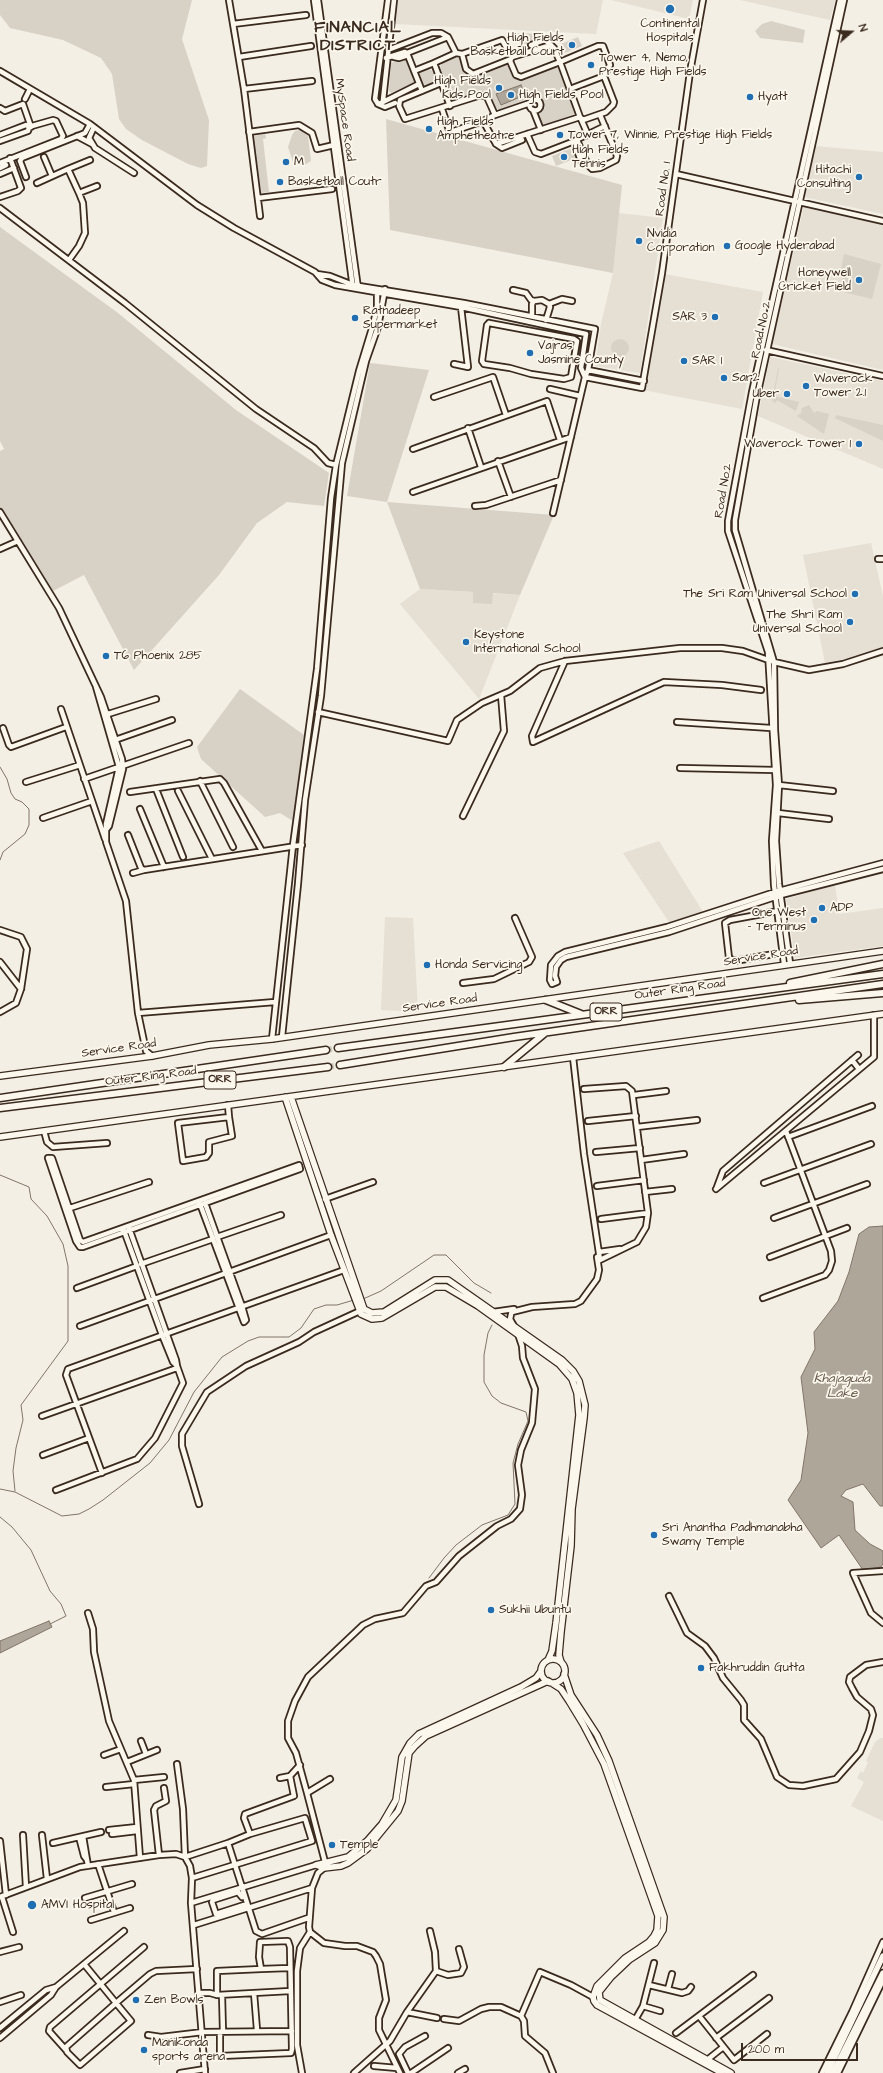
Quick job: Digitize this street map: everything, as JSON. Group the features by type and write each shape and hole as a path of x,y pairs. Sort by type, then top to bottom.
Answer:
{"highway":[{"name":"ORR","path":"753,991 883,964"},
{"name":"Outer Ring Road","path":"338,1048 883,974"},
{"name":"Outer Ring Road","path":"340,1065 546,1032 883,984"},
{"name":"ORR","path":"755,1003 883,992"},
{"path":"546,1000 584,1015"},
{"path":"504,1067 546,1032"},
{"path":"446,1034 448,1047"},
{"name":"Outer Ring Road","path":"0,1098 326,1050"},
{"name":"Outer Ring Road","path":"0,1108 328,1067"}],"main road":[{"name":"Service Road","path":"0,1076 152,1056 209,1045 272,1039 883,951"},
{"path":"0,1137 883,1014"},
{"path":"288,1097 325,1199 358,1300"},
{"path":"288,1097 331,1235 344,1270 362,1310 372,1313 384,1312 438,1279 449,1280 567,1372 577,1393 579,1404 556,1623 552,1651 548,1660 542,1666 541,1671 536,1678 522,1687 420,1734 405,1749 402,1757 396,1800 382,1824 368,1840 348,1857 324,1865"},
{"path":"489,1311 553,1352 573,1371 579,1381 584,1405 559,1655 572,1695 597,1735 609,1761 664,1917 662,1930 655,1943 647,1946 617,1965 597,1986 593,1997 596,2005 731,2073"},
{"path":"548,1660 554,1659 561,1662"},
{"path":"541,1671 544,1679 561,1689 583,1724 604,1764 614,1788 658,1916 657,1930 654,1936 647,1946 629,1960 599,1992 600,2000 722,2073"},
{"path":"316,1865 348,1863 367,1849 398,1810 402,1801 406,1764 409,1753 415,1746 437,1730 549,1682 558,1681 564,1674"},
{"path":"827,2073 865,1989 883,1956"},
{"path":"833,2073 883,1973"}],"street":[{"path":"229,0 244,89 260,216"},
{"name":"MySpace Road","path":"314,0 355,288"},
{"name":"MySpace Road","path":"318,0 355,288"},
{"path":"388,0 375,99 385,107 394,103"},
{"path":"381,103 394,0"},
{"name":"Road No. 1","path":"585,377 642,388 676,174 689,78 703,0"},
{"name":"Road No 2","path":"798,202 809,135 840,0"},
{"name":"Road No 2","path":"771,661 734,530 765,350 844,0"},
{"path":"233,24 306,15"},
{"path":"388,50 432,33 441,33 448,37 456,53"},
{"path":"422,90 407,53 448,37"},
{"path":"414,71 434,64 456,53 462,54 499,39 505,42 516,75 521,77 601,45 610,65 604,76 570,89"},
{"path":"531,45 545,40 554,48 588,135"},
{"path":"462,54 466,69 470,74 551,45"},
{"path":"238,57 311,46"},
{"path":"381,58 405,54"},
{"path":"434,64 450,106"},
{"path":"0,71 92,125 197,205 234,228 318,274 330,276 355,288 532,316 544,321 548,326 586,334 581,368 585,377"},
{"path":"496,144 581,118 586,120 611,109 614,102 604,76"},
{"path":"244,89 312,81"},
{"path":"441,83 400,100 399,106 405,119 484,95 487,97 495,115"},
{"path":"381,103 419,84"},
{"path":"25,99 30,89"},
{"path":"442,109 451,132 530,103 534,100 539,102 539,108 533,110"},
{"path":"530,103 530,107 533,110 541,130"},
{"path":"1,106 5,111 23,104 31,127"},
{"path":"576,141 585,160 592,169 600,168 616,160 617,156 600,115"},
{"path":"0,141 28,131 31,127 53,120 56,121 63,136 61,139 0,163"},
{"path":"483,121 496,144 502,148 522,140"},
{"path":"0,135 26,125 31,127"},
{"path":"26,177 20,161 22,158 85,133 92,125"},
{"path":"92,125 89,135 92,144"},
{"path":"249,132 299,125 312,133 317,149 334,145"},
{"path":"527,134 533,149 538,154 576,141 605,126"},
{"path":"77,136 92,144 134,172"},
{"path":"576,141 581,161"},
{"path":"44,157 52,176"},
{"path":"0,197 20,190 21,185 10,158"},
{"path":"37,183 90,160"},
{"path":"0,168 6,165"},
{"path":"0,174 14,168"},
{"path":"68,169 83,203 85,233 79,246 69,260"},
{"path":"676,174 883,221"},
{"path":"79,193 97,186"},
{"path":"258,198 332,188"},
{"path":"0,208 69,260 256,409 314,448 328,463 336,465"},
{"path":"513,290 526,293 534,301"},
{"path":"282,1037 302,845 305,800 318,712 331,498 336,465 358,371 373,325 376,307 376,291"},
{"path":"385,292 461,307 595,329 588,370 580,396 553,513"},
{"path":"272,1039 293,845 324,618 342,463 366,361 378,327 385,292"},
{"path":"549,304 562,299 572,301"},
{"path":"534,301 542,300 549,304"},
{"path":"532,316 532,304 534,301"},
{"path":"541,332 550,307 549,304"},
{"path":"454,364 468,367 461,307"},
{"path":"489,323 541,332 574,339 577,341 569,379 519,372 510,368 487,365 482,361 487,325 489,323"},
{"path":"547,333 548,326"},
{"path":"765,350 883,376"},
{"name":"Road No 2","path":"752,392 765,350"},
{"path":"588,370 644,381"},
{"path":"434,397 493,377 506,415"},
{"path":"550,389 580,396"},
{"name":"Road No.2","path":"752,392 728,521 728,531 771,661"},
{"path":"413,448 547,401 560,440"},
{"path":"468,428 481,467"},
{"path":"413,492 498,461 571,437"},
{"path":"498,461 511,497"},
{"path":"475,506 486,505 560,480"},
{"path":"0,512 59,608 96,687 121,767"},
{"path":"0,549 18,541"},
{"path":"318,712 448,741 458,720 482,703 510,691 540,668 565,661 680,648 722,648 743,651 771,661 809,670 844,664 883,650"},
{"path":"565,661 532,736 533,742 664,682 722,685 761,690"},
{"path":"771,661 771,728 775,770 772,841 778,894 789,952 787,964"},
{"path":"771,661 779,785 776,841 778,911 783,952 787,964"},
{"path":"463,816 504,731 501,695"},
{"path":"105,715 156,699"},
{"path":"61,709 126,900 138,1013 146,1051 152,1056"},
{"path":"105,715 115,740 121,767 113,786 106,830 106,842"},
{"path":"115,740 172,720"},
{"path":"676,722 771,728"},
{"path":"3,728 8,745 11,747 66,727"},
{"path":"84,779 188,743"},
{"path":"26,782 80,765"},
{"path":"680,768 775,770"},
{"path":"130,792 200,781 216,779 222,780 262,851"},
{"path":"200,781 233,847"},
{"path":"779,785 833,791"},
{"path":"156,789 183,857"},
{"path":"178,791 212,859"},
{"path":"43,818 92,801"},
{"path":"140,809 164,867"},
{"path":"778,813 829,819"},
{"path":"128,835 144,870"},
{"path":"133,873 293,845 302,845"},
{"path":"569,953 557,964 555,973 557,982 552,984 550,973 553,962 558,956 569,953 669,932 778,894 883,863"},
{"path":"778,894 883,869"},
{"path":"778,911 730,920 724,925 729,958 733,961 789,952"},
{"path":"285,917 294,918"},
{"path":"463,983 494,979 529,962 532,957 515,918"},
{"path":"0,930 21,937 25,941 26,949 21,989 16,1003 2,1011 0,1005"},
{"path":"0,962 2,968 21,989"},
{"path":"278,973 288,975"},
{"path":"138,1013 275,1002"},
{"path":"858,1055 723,1171 716,1189 874,1057 874,1015"},
{"path":"489,1311 512,1311 532,1307 575,1304 581,1301 597,1279 599,1270 599,1252 584,1154 572,1057"},
{"path":"572,1057 582,1157 599,1260"},
{"path":"852,1060 860,1069"},
{"path":"584,1089 626,1086 630,1088 634,1095 648,1214 643,1233 637,1242 599,1260"},
{"path":"634,1095 666,1091"},
{"path":"228,1105 232,1136 209,1142 209,1153 206,1157 183,1161 178,1123 229,1117"},
{"path":"788,1137 872,1106"},
{"path":"588,1122 636,1116"},
{"path":"638,1127 697,1120"},
{"path":"762,1298 825,1276 832,1261 831,1251 826,1236 786,1130"},
{"path":"44,1131 47,1142 53,1147 107,1143"},
{"path":"764,1183 871,1144"},
{"path":"596,1152 640,1148"},
{"path":"641,1160 684,1154"},
{"path":"67,1209 48,1158 52,1158 67,1209 76,1241 80,1246 202,1202 300,1169 299,1165 202,1202"},
{"path":"597,1186 644,1180"},
{"path":"67,1209 149,1182"},
{"path":"325,1199 373,1182"},
{"path":"774,1218 867,1184"},
{"path":"645,1192 672,1189"},
{"path":"202,1202 240,1307"},
{"path":"601,1219 648,1214"},
{"path":"77,1288 281,1215"},
{"path":"129,1228 139,1265"},
{"path":"770,1257 847,1228"},
{"path":"56,1490 137,1459 155,1438 183,1384 176,1360 164,1334 139,1265 124,1230"},
{"path":"80,1326 331,1235"},
{"path":"599,1252 625,1248"},
{"path":"102,1473 66,1375 68,1369 344,1270"},
{"path":"199,1504 182,1446 182,1434 207,1392 246,1366 299,1342 314,1332 362,1310"},
{"path":"302,2073 297,2045 297,1971 300,1948 310,1932 308,1918 312,1888 318,1873 324,1865 300,1765 288,1738 288,1721 295,1701 308,1677 363,1625 375,1619 403,1613 426,1586 436,1582 459,1556 497,1526 511,1519 520,1509 522,1495 518,1465 521,1450 532,1423 535,1389 523,1358 518,1335 510,1319 512,1311"},
{"path":"42,1416 77,1402 177,1367"},
{"path":"43,1455 89,1438"},
{"path":"883,1571 853,1573 871,1613 883,1623"},
{"path":"669,1596 687,1633 704,1646 714,1658 723,1678 744,1705 744,1720 761,1739 776,1776 789,1785 803,1786 836,1779 860,1752 869,1731 873,1715 871,1709 864,1704 852,1688 849,1682 850,1677 866,1665 883,1662"},
{"path":"88,1613 94,1629 94,1652 109,1721 122,1749 134,1782 140,1858"},
{"path":"141,1741 146,1754"},
{"path":"104,1755 122,1749"},
{"path":"127,1762 157,1750"},
{"path":"178,1764 183,1809 185,1857 190,1866 192,1878 191,1903 203,2032 205,2071 180,2073"},
{"path":"280,1778 290,1776 300,1765"},
{"path":"250,1834 244,1818 245,1814 294,1796 290,1776"},
{"path":"106,1787 164,1777"},
{"path":"307,1793 330,1779"},
{"path":"159,1855 154,1810 156,1806 166,1801 164,1788"},
{"path":"2,1896 70,1870 98,1864 159,1855 176,1854 185,1857 250,1834 305,1818 312,1841 192,1878"},
{"path":"111,1832 137,1829"},
{"path":"54,1844 101,1832"},
{"path":"23,1835 26,1887"},
{"path":"42,1835 47,1879"},
{"path":"81,1837 84,1856 88,1866"},
{"path":"0,1841 2,1896 13,1932"},
{"path":"228,1843 246,1908"},
{"path":"98,1864 114,1912"},
{"path":"191,1903 241,1886 316,1865"},
{"path":"85,1898 132,1884"},
{"path":"194,1926 312,1888"},
{"path":"246,1908 216,1914 212,1901 238,1892 240,1893 256,1931 259,1934 308,1918"},
{"path":"91,1920 130,1908"},
{"path":"0,2038 51,1995 56,1987 124,1931"},
{"path":"354,2073 385,2045 397,2030 407,2012 436,1971 435,1952 430,1931"},
{"path":"310,1932 324,1943 358,1946 373,1952 376,1956 380,1964 386,2000 379,2018 379,2030 400,2073"},
{"path":"261,1969 259,1956 260,1942 267,1940 288,1941 290,1968 292,2050 290,2053 220,2056 220,1995 217,1971 290,1968"},
{"path":"822,2073 865,1989 883,1942"},
{"path":"0,1952 19,1947"},
{"path":"84,1964 100,1984 131,2021 82,2065 79,2064 66,2050 49,2029 100,1984 144,1947"},
{"path":"436,1971 448,1974 461,1973 464,1967 459,1949"},
{"path":"635,2020 643,2006 654,1963"},
{"path":"66,2050 66,2047 150,1974 197,1969"},
{"path":"521,2016 540,1972 571,1985 593,1997"},
{"path":"668,1989 672,1974"},
{"path":"676,2033 753,1975"},
{"path":"838,2073 883,1980"},
{"path":"649,1984 686,1993 691,1987"},
{"path":"0,2028 46,1990 56,1987"},
{"path":"199,1993 220,1995 290,1991"},
{"path":"254,1993 257,2030"},
{"path":"0,2002 21,1995"},
{"path":"716,2038 769,1998"},
{"path":"643,2006 660,2011"},
{"path":"444,2020 459,2021 480,2009 501,2007 521,2016 524,2021 525,2036 545,2053 553,2073"},
{"path":"407,2012 437,2018"},
{"path":"699,2016 722,2048 734,2060 767,2034"},
{"path":"148,2035 162,2037 203,2032 257,2030 292,2031"},
{"path":"425,2036 400,2051 400,2060 409,2073 448,2048"},
{"path":"707,2060 722,2048"},
{"path":"374,2066 397,2068"},
{"path":"458,2073 465,2068"}],"shaded area":[{"path":"0,0 192,0 182,39 209,120 207,166 201,168 188,164 142,140 126,129 119,119 112,74 101,58 63,40 10,28 0,15"},
{"path":"398,0 603,0 596,34 395,24"},
{"name":"Continental Hospitals","path":"611,0 693,0 689,19"},
{"path":"740,0 835,0 830,20"},
{"path":"771,21 805,30 803,43 760,38 755,31 762,24"},
{"path":"516,33 542,34 544,38 521,46"},
{"name":"High Fields Basketball Court","path":"578,37 582,46 565,53 561,44"},
{"path":"455,57 460,58 466,73 472,76 504,64 509,66 513,77 520,79 555,66 558,68 576,113 543,127 537,113 542,107 538,95 499,110 495,108 491,99 485,94 454,102 440,67 443,62"},
{"path":"406,58 415,82 391,93 389,91 391,63"},
{"path":"424,69 430,69 435,74 433,83 430,85 424,85 419,80 419,74"},
{"path":"386,119 622,185 613,273 390,230"},
{"path":"300,130 308,136 311,161 303,166 293,162 288,147 292,135 295,131"},
{"path":"265,134 266,138 263,139 269,192 261,193 253,136"},
{"path":"815,146 883,152 883,214 804,197"},
{"name":"High Fields Tennis","path":"572,148 576,158 556,166 552,156"},
{"path":"804,206 883,225 883,370 772,344"},
{"path":"619,213 663,218 640,373 595,366 601,324 613,273"},
{"path":"0,227 118,313 236,410 329,473 324,506 287,502 257,523 219,575 134,670 84,575 53,591 0,507 0,451 4,449 0,441"},
{"name":"Honeywell Cricket Field","path":"844,254 881,264 872,299 839,291 844,270 841,269"},
{"path":"664,274 763,292 742,409 643,390"},
{"path":"620,339 626,342 629,348 626,354 620,357 614,354 611,348 614,342"},
{"path":"770,357 883,381 883,469 758,416"},
{"path":"370,363 429,370 387,502 347,496"},
{"path":"778,368 774,396 799,402 796,411 777,400 776,403 772,401"},
{"path":"809,405 814,413 817,411 829,414 824,434 797,416 801,413 802,408"},
{"path":"836,415 883,425 883,441 835,418"},
{"path":"387,502 554,515 520,595 493,593 492,604 473,603 473,592 420,589"},
{"name":"The Shri Ram Universal School","path":"871,543 883,596 883,647 866,655 825,663 803,555"},
{"name":"Keystone International School","path":"420,589 520,595 479,699 400,604"},
{"path":"240,689 304,735 293,821 280,813 265,817 201,759 197,747"},
{"path":"659,841 703,913 669,922 623,853"},
{"path":"835,885 839,914 883,908 883,946 795,958 786,899"},
{"path":"385,917 413,918 418,1012 381,1010"},
{"path":"880,1738 883,1738 883,1821 851,1806 864,1782 857,1778 861,1771 863,1773 868,1762 866,1761 875,1742"}],"water":[{"name":"High Fields Pool","path":"521,85 525,95 501,105 496,94"},
{"name":"Khajaguda Lake","path":"883,1226 883,1506 880,1506 863,1484 846,1490 841,1496 853,1502 855,1530 870,1544 883,1551 883,1564 881,1567 863,1570 839,1535 821,1548 788,1500 801,1480 808,1433 801,1377 815,1349 814,1332 838,1301 849,1272 859,1234 869,1227"},
{"path":"49,1621 52,1627 0,1653 0,1641"}],"waterway":[{"path":"0,767 7,779 11,793 15,799 22,802 29,809 29,825 25,834 3,852 0,860"},
{"path":"0,1175 29,1187 31,1199 47,1216 63,1244 68,1266 68,1341 21,1405 23,1420 16,1448 13,1471 15,1491"},
{"path":"363,1299 381,1291 434,1255 446,1255 474,1283 491,1293"},
{"path":"0,1489 15,1492 62,1516 79,1514 89,1509 103,1500 150,1463 169,1440 194,1392 222,1357 248,1341 259,1337 289,1337 301,1328 314,1309 326,1305 337,1305 354,1300"},
{"path":"429,1578 456,1545 482,1525 508,1515 515,1504 513,1463 518,1444 528,1421 526,1412 501,1403 492,1396 484,1382 484,1355 488,1333 492,1325"},
{"path":"0,1517 12,1527 31,1550 50,1591 61,1604 66,1616 50,1624"}],"tunnel":[{"path":"326,1050 338,1048"},
{"path":"328,1067 340,1065"}],"place":[{"name":"Continental Hospitals","path":"670,9"},
{"name":"High Fields Basketball Court","path":"572,45"},
{"name":"Tower 4, Nemo, Prestige High Fields","path":"591,65"},
{"name":"High Fields Kids Pool","path":"499,88"},
{"name":"High Fields Pool","path":"511,95"},
{"name":"Hyatt","path":"750,97"},
{"name":"High Fields Amphetheatre","path":"429,129"},
{"name":"Tower 7, Winnie, Prestige High Fields","path":"560,135"},
{"name":"High Fields Tennis","path":"564,157"},
{"name":"M","path":"286,162"},
{"name":"Hitachi Consulting","path":"859,177"},
{"name":"Basketball Coutr","path":"280,182"},
{"name":"Nvidia Corporation","path":"639,241"},
{"name":"Google Hyderabad","path":"727,246"},
{"name":"Honeywell Cricket Field","path":"859,280"},
{"name":"SAR 3","path":"715,317"},
{"name":"Ratnadeep Supermarket","path":"355,318"},
{"name":"Vajras Jasmine County","path":"530,353"},
{"name":"SAR 1","path":"684,361"},
{"name":"Sar2","path":"724,378"},
{"name":"Waverock Tower 2.1","path":"806,386"},
{"name":"Uber","path":"787,394"},
{"name":"Waverock Tower 1","path":"859,444"},
{"name":"The Sri Ram Universal School","path":"855,594"},
{"name":"The Shri Ram Universal School","path":"850,622"},
{"name":"Keystone International School","path":"466,642"},
{"name":"T6 Phoenix 285","path":"106,656"},
{"name":"ADP","path":"822,908"},
{"name":"One West - Terminus","path":"814,920"},
{"name":"Honda Servicing","path":"427,965"},
{"name":"Sri Anantha Padhmanabha Swamy Temple","path":"654,1535"},
{"name":"Sukhii Ubuntu","path":"491,1610"},
{"name":"Fakhruddin Gutta","path":"701,1668"},
{"name":"Temple","path":"332,1845"},
{"name":"AMVI Hospital","path":"32,1905"},
{"name":"Zen Bowls","path":"136,2000"},
{"name":"Manikonda sports arena","path":"144,2050"}],"district":[{"name":"FINANCIAL DISTRICT","path":"358,38"}]}
